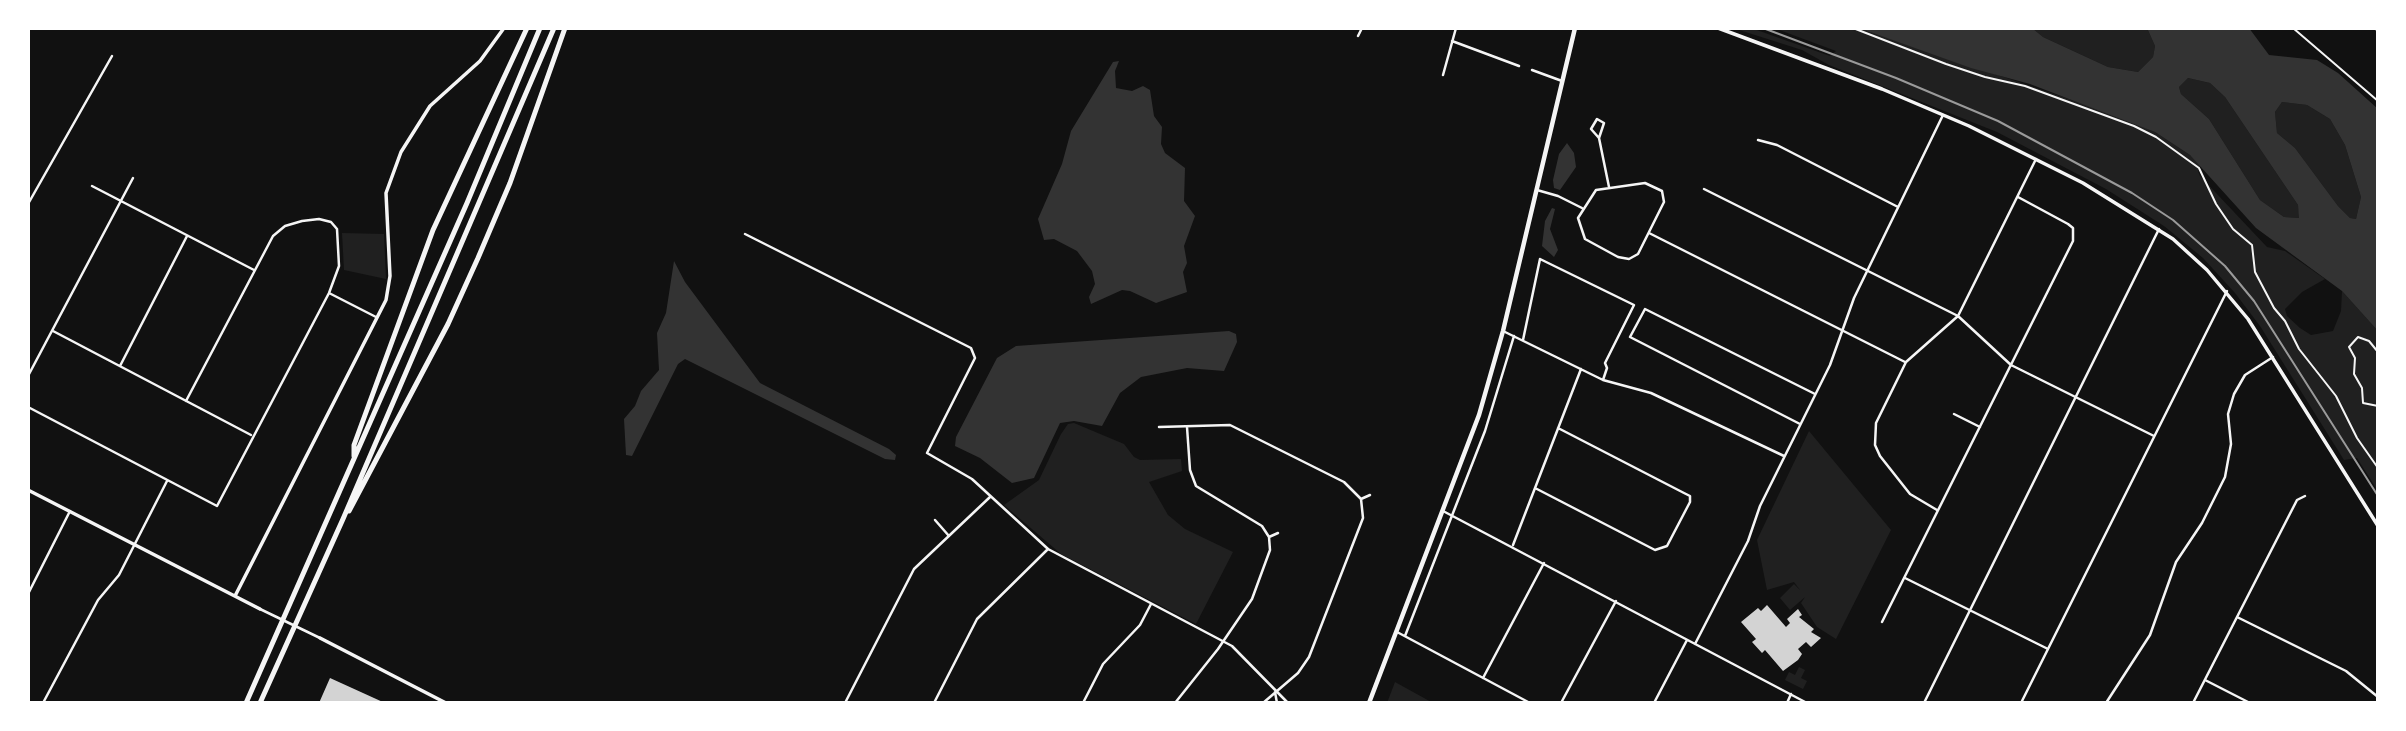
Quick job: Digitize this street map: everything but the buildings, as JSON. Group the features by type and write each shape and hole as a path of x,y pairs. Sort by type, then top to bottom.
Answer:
{"highway":[{"path":"354,459 354,445 433,230 489,104 527,28"},
{"path":"246,703 540,28"},
{"path":"260,703 343,519 554,28"},
{"path":"343,519 363,487 463,291 510,183 565,28"}],"main road":[{"path":"1369,703 1479,415 1503,331 1575,28"}],"street":[{"path":"235,596 386,300 390,276 384,212 391,174 417,123 444,91 480,61 503,28"},
{"path":"1358,36 1362,28"},
{"path":"1443,75 1455,28"},
{"path":"1718,28 1943,115 2114,200 2159,229 2197,260 2227,291 2273,357 2378,526"},
{"path":"1452,41 1519,66"},
{"path":"28,204 112,56"},
{"path":"1532,70 1563,81"},
{"path":"1695,644 1748,541 1760,506 1815,394 1867,270 1943,115"},
{"path":"1599,138 1605,126 1603,121 1597,120 1593,122 1591,129 1599,138 1609,187"},
{"path":"1758,140 1777,145 1898,206"},
{"path":"1938,511 1901,485 1875,445 1874,431 1879,414 1906,362 1958,316 2036,159"},
{"path":"28,376 133,178"},
{"path":"1645,183 1662,191 1664,202 1649,233 1638,254 1629,259 1618,257 1585,239 1578,218 1596,190 1609,187 1645,183"},
{"path":"92,186 254,270"},
{"path":"1704,189 1958,316 2011,365 2154,436"},
{"path":"1537,190 1558,195 1582,208"},
{"path":"1882,622 2073,241 2073,228 2018,197"},
{"path":"28,407 217,506 330,293 339,266 337,229 331,222 319,219 285,226 273,236 186,401"},
{"path":"1924,703 2159,229"},
{"path":"745,233 971,348 975,358 928,447 930,456 964,474 1048,549 1223,640 1245,658 1275,692 1289,703"},
{"path":"1649,233 1906,362"},
{"path":"120,366 187,236"},
{"path":"1523,340 1540,259 1634,304 1606,362 1608,368 1602,380"},
{"path":"2021,703 2227,291"},
{"path":"330,293 377,318"},
{"path":"1800,424 1630,337 1645,309 1815,394"},
{"path":"53,331 252,436"},
{"path":"1503,331 1602,380 1651,393 1784,456"},
{"path":"1405,636 1495,402 1514,336"},
{"path":"2106,703 2150,635 2176,562 2209,510 2225,477 2231,444 2228,414 2234,394 2245,375 2273,357"},
{"path":"1512,546 1581,369"},
{"path":"1954,414 1980,427"},
{"path":"1159,427 1213,423 1235,427 1351,486 1361,499 1363,518 1315,644 1303,666 1263,703"},
{"path":"1175,703 1256,592 1269,558 1269,537 1258,523 1196,486 1190,470 1187,425"},
{"path":"1535,488 1659,550 1669,543 1690,502 1690,496 1558,428"},
{"path":"43,703 97,600 119,575 167,481"},
{"path":"28,490 446,703"},
{"path":"1361,499 1370,495"},
{"path":"2193,703 2297,500 2305,496"},
{"path":"845,703 914,569 991,497"},
{"path":"28,594 71,511"},
{"path":"1443,511 1807,703"},
{"path":"934,520 949,536"},
{"path":"1269,537 1278,533"},
{"path":"934,703 977,619 1048,549"},
{"path":"1483,678 1544,563"},
{"path":"1905,578 2048,649"},
{"path":"1561,703 1616,601"},
{"path":"1083,703 1103,664 1140,625 1151,604"},
{"path":"2237,617 2346,671 2378,697"},
{"path":"1396,632 1530,703"},
{"path":"1654,703 1688,640"},
{"path":"2205,680 2250,703"},
{"path":"1275,692 1277,703"},
{"path":"1787,703 1791,694"}],"path":[{"path":"1853,28 1945,64 2025,86 2134,125 2156,136 2199,168 2216,204 2233,229 2252,245 2255,272 2272,305 2285,321 2299,349 2336,396 2357,438 2378,468"},
{"path":"2293,28 2378,101"},
{"path":"2378,352 2369,341 2358,337 2349,347 2355,358 2354,374 2362,388 2363,403 2378,406"}],"shaded area":[{"path":"1733,28 1751,28 1830,56 1836,51 1774,28 1859,28 2119,116 2155,132 2190,155 2201,165 2198,171 2200,176 2267,247 2285,251 2325,279 2302,292 2285,309 2287,316 2311,335 2333,331 2341,311 2342,291 2378,331 2378,491 2357,458 2344,460 2260,326 2235,293 2203,258 2164,226 2106,189 1997,132 1829,65 1802,50"},
{"path":"1859,28 2032,28 2043,37 2108,67 2138,72 2153,57 2155,46 2147,28 2249,28 2269,55 2317,60 2338,73 2378,109 2378,331 2342,291 2256,228 2190,155 2155,132 2030,84 1971,68","holes":["2188,78 2210,83 2225,97 2298,205 2299,218 2284,217 2260,200 2209,119 2181,94 2179,87","2282,102 2307,105 2330,119 2345,145 2361,197 2356,219 2350,218 2338,206 2295,148 2277,133 2275,112"]},
{"path":"2032,28 2147,28 2155,46 2153,57 2138,72 2108,67 2043,37"},
{"path":"1119,61 1115,71 1116,88 1132,91 1143,86 1150,90 1154,116 1162,127 1161,144 1165,153 1185,168 1184,201 1195,216 1184,246 1187,263 1183,272 1187,292 1156,303 1122,290 1091,304 1089,297 1095,284 1092,271 1077,251 1054,239 1044,240 1038,219 1062,164 1071,131 1113,62"},
{"path":"2188,78 2210,83 2225,97 2298,205 2300,218 2284,217 2260,200 2209,119 2181,94 2179,87"},
{"path":"2282,102 2307,105 2330,119 2345,145 2361,197 2356,219 2350,218 2338,206 2295,148 2277,133 2275,112"},
{"path":"1567,143 1574,153 1576,167 1560,190 1554,188 1553,180 1559,154"},
{"path":"1552,208 1555,209 1550,229 1558,250 1554,257 1542,246 1545,221"},
{"path":"342,233 384,234 386,279 344,270"},
{"path":"674,261 685,282 760,383 889,449 896,455 895,460 885,459 685,359 678,364 632,456 626,455 624,419 635,406 641,391 659,370 657,333 666,313"},
{"path":"1229,331 1236,334 1237,342 1224,371 1187,368 1141,377 1120,393 1102,426 1074,421 1060,423 1034,478 1012,483 980,458 955,446 956,437 997,358 1016,346"},
{"path":"1074,423 1124,444 1134,457 1140,460 1181,459 1182,471 1149,482 1168,515 1185,529 1233,552 1196,624 1061,554 1004,505 1039,480 1061,434 1068,424"},
{"path":"1809,431 1891,530 1836,639 1817,627 1801,603 1805,597 1790,610 1780,598 1794,584 1800,590 1794,582 1767,590 1757,540"},
{"path":"1799,667 1805,670 1801,678 1807,681 1803,689 1785,680 1789,672 1795,675"},
{"path":"1395,682 1433,703 1387,703"}],"railway":[{"path":"1763,28 1896,78 1998,121 2132,193 2173,220 2225,266 2254,301 2378,496"}]}
